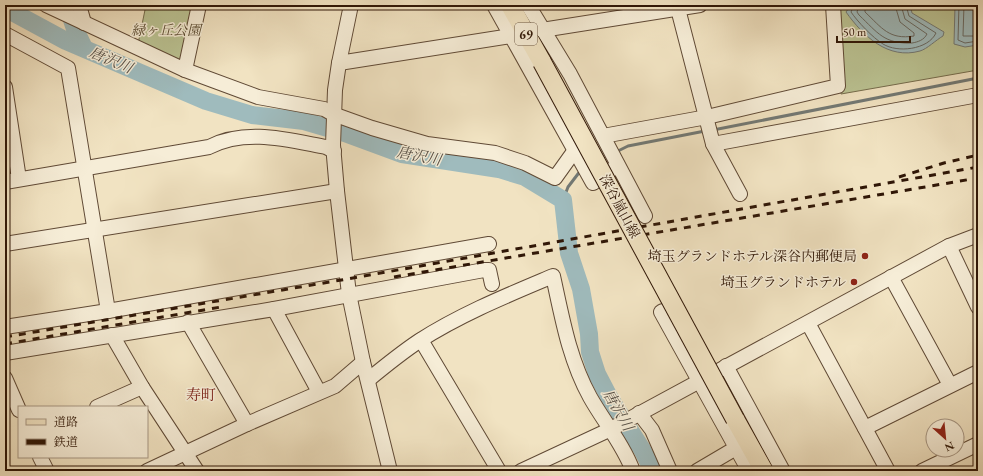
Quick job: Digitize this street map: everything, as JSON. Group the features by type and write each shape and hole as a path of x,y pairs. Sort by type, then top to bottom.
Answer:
{"main road":[{"name":"深谷嵐山線","path":"510,5 764,471"}],"street":[{"path":"75,19 79,5"},
{"path":"185,70 198,5"},
{"path":"351,5 339,63 334,117 334,148 337,192 349,294 363,362 390,471"},
{"path":"494,5 593,183 618,165"},
{"path":"528,5 570,74 645,216"},
{"path":"542,30 678,7 700,5"},
{"path":"603,136 707,117 838,86 833,5"},
{"path":"49,6 185,70 258,97 324,109 334,117 427,144 495,154 525,163 555,178 575,150"},
{"path":"678,7 713,143 740,194"},
{"path":"5,34 68,68 83,168 108,311"},
{"path":"339,63 511,36"},
{"path":"538,83 570,74"},
{"path":"5,87 19,179"},
{"path":"713,143 978,95"},
{"path":"5,182 209,147 239,137 271,137 334,148"},
{"path":"5,244 337,192"},
{"path":"521,471 613,428 949,246 978,235"},
{"path":"5,327 108,311 345,268 489,244"},
{"path":"949,246 978,306"},
{"path":"5,353 274,309 484,270 489,270 492,284"},
{"path":"368,380 401,353 421,340 494,301 554,276 566,338 576,366 589,396 613,428 633,471"},
{"path":"891,277 950,385"},
{"path":"274,309 319,392"},
{"path":"663,311 661,312 749,471"},
{"path":"188,322 247,424"},
{"path":"808,323 888,471"},
{"path":"112,335 142,387 198,471"},
{"path":"421,340 499,471"},
{"path":"147,471 186,454 247,424 335,386 363,362"},
{"path":"726,366 783,471"},
{"path":"865,428 978,372"},
{"path":"5,378 18,408"},
{"path":"99,406 142,387"},
{"path":"637,414 652,430 670,471"},
{"path":"922,471 978,444"},
{"path":"697,471 736,448"},
{"path":"40,458 47,471"}],"green space":[{"name":"緑ヶ丘公園","path":"146,5 195,5 183,64 138,44"},
{"path":"833,5 978,5 978,70 841,94 838,81"}],"water":[{"path":"851,5 910,5 912,13 944,32 943,36 920,51 908,53 887,49 868,37 853,21 846,12"},
{"path":"955,5 978,5 978,45 965,47 954,44"}],"waterway":[{"path":"67,5 75,29 84,48"},
{"name":"唐沢川","path":"5,8 66,41 206,101 252,115 304,121 345,133 402,154 499,169 525,177 563,200 569,253 581,289 589,334 590,352 597,374 609,397 643,451 653,471"},
{"path":"713,130 978,78"},
{"path":"616,152 628,146 705,131"},
{"path":"563,200 568,187 581,170"}],"railway":[{"path":"899,177 944,163 978,155"},
{"path":"5,337 347,279 978,167"},
{"path":"394,277 978,178"},
{"path":"5,344 221,307"}],"place":[{"name":"埼玉グランドホテル深谷内郵便局","path":"865,256"},
{"name":"埼玉グランドホテル","path":"854,282"}],"district":[{"name":"寿町","path":"201,395"}]}
